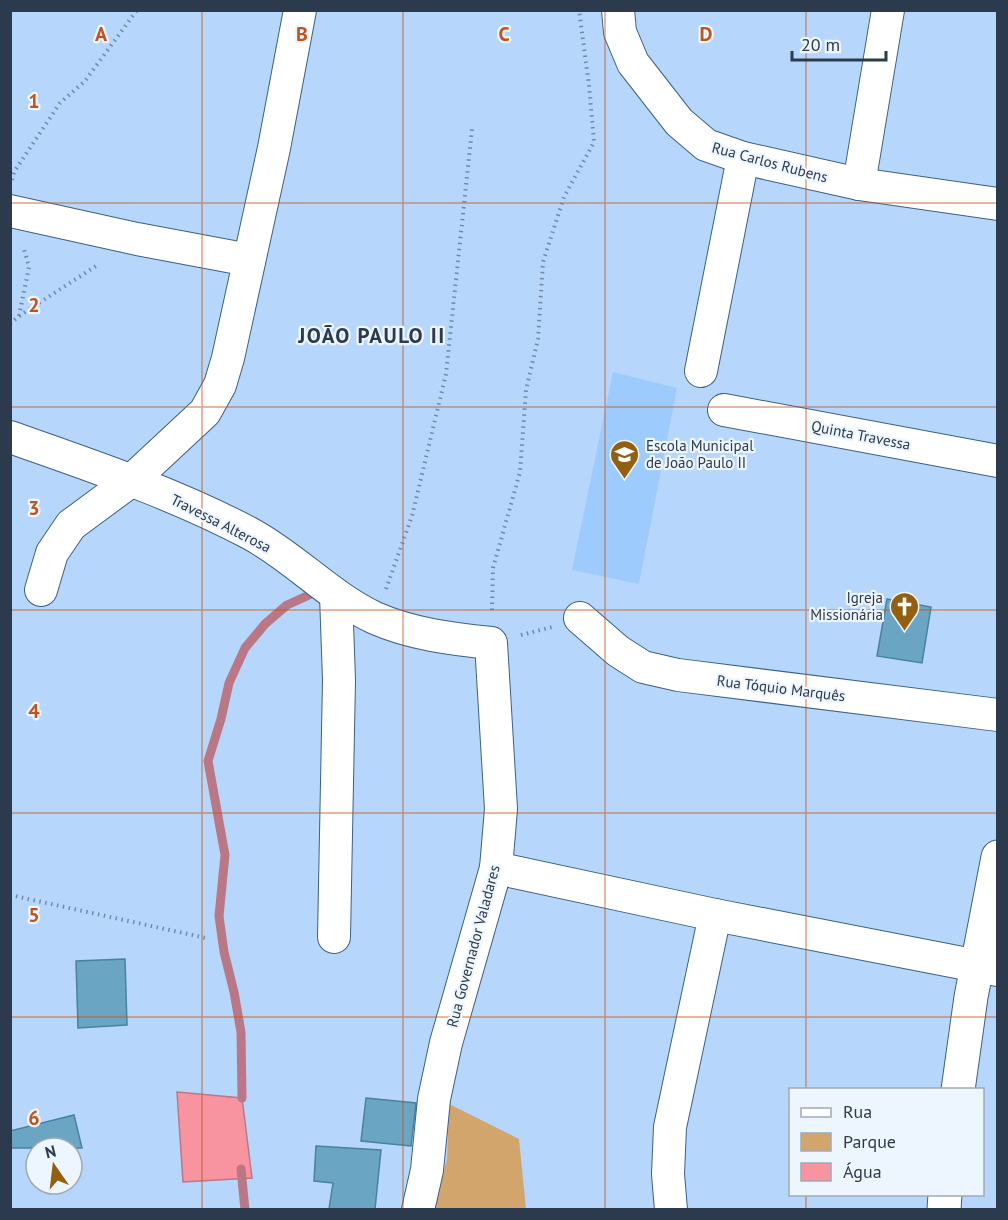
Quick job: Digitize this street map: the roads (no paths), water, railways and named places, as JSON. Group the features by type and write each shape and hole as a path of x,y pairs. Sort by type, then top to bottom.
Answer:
{"street":[{"path":"41,590 52,553 71,525 132,480 206,412 220,385 228,358 274,148 300,10"},
{"name":"Rua Carlos Rubens","path":"618,10 620,32 633,63 679,122 706,145 742,158 859,184 998,204"},
{"path":"859,184 888,10"},
{"path":"700,371 742,158"},
{"path":"15,225 137,239 249,260"},
{"name":"Quinta Travessa","path":"724,410 998,461"},
{"name":"Travessa Alterosa","path":"10,437 132,480 206,512 252,535 289,559 336,595 375,618 412,630 491,644"},
{"path":"334,937 339,680 336,595"},
{"name":"Rua Tóquio Marquês","path":"580,618 618,651 644,667 678,675 998,715"},
{"name":"Rua Governador Valadares","path":"418,1209 428,1170 434,1099 446,1043 496,868 501,809 491,644"},
{"path":"958,1088 971,997 988,968 998,857"},
{"path":"496,868 715,915 988,968"},
{"path":"671,1209 668,1174 670,1127 715,915"}],"water":[{"path":"177,1092 242,1098 252,1178 183,1182"}],"waterway":[{"path":"242,1098 241,1032 219,916 225,855 208,761 229,683 245,648 265,624 287,605 318,591"},
{"path":"241,1169 245,1210"}],"place":[{"name":"Escola Municipal de João Paulo II","path":"625,480"},
{"name":"Igreja Missionária","path":"904,632"}],"district":[{"name":"JOÃO PAULO II","path":"372,335"}]}
